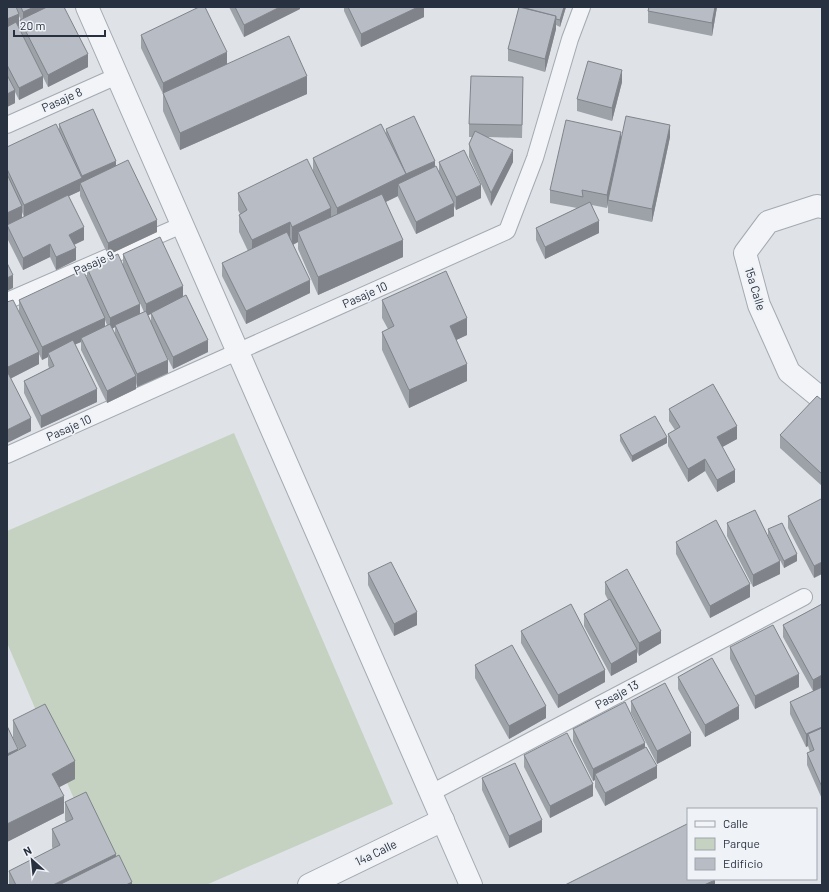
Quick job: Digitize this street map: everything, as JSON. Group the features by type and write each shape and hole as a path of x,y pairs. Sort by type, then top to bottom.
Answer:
{"street":[{"path":"86,7 471,885"},
{"name":"15a Calle","path":"822,207 817,206 768,222 745,253 759,305 789,372 822,399"},
{"name":"14a Calle","path":"309,885 443,820"}],"lane":[{"name":"Pasaje 10","path":"7,456 507,231 535,158 570,39 582,7"},
{"name":"Pasaje 8","path":"7,125 117,76"},
{"name":"Pasaje 9","path":"7,301 182,225"},
{"name":"Pasaje 13","path":"431,793 804,597"}],"green space":[{"path":"234,433 393,804 206,885 111,885 7,643 7,531"}],"building":[{"path":"7,7 16,7 19,14 7,19"},
{"path":"21,7 34,7 23,12"},
{"path":"47,7 64,7 88,54 48,75 20,20"},
{"path":"199,7 205,7 227,52 163,83 141,35"},
{"path":"235,7 280,7 244,25"},
{"path":"348,7 418,7 361,34"},
{"path":"519,7 556,16 545,59 508,49"},
{"path":"525,7 564,7 560,20 556,19 556,16"},
{"path":"649,7 715,7 712,23 648,11"},
{"path":"16,22 43,76 19,88 7,65 7,27"},
{"path":"289,36 307,76 180,133 163,93"},
{"path":"588,61 622,70 612,108 577,99"},
{"path":"7,75 15,90 7,94"},
{"path":"471,76 523,77 522,125 469,124"},
{"path":"93,109 116,161 82,176 59,124"},
{"path":"414,116 435,161 406,174 386,129"},
{"path":"626,116 670,125 652,209 608,200"},
{"path":"566,120 621,132 607,195 582,190 583,197 550,190"},
{"path":"56,124 82,178 24,205 7,169 7,147"},
{"path":"381,124 406,174 337,208 313,158"},
{"path":"475,131 513,150 491,193 469,144"},
{"path":"464,150 481,185 456,197 439,162"},
{"path":"307,159 331,208 292,227 290,222 252,240 239,215 247,210 238,193"},
{"path":"128,160 157,220 108,243 80,183"},
{"path":"436,166 454,203 416,222 398,184"},
{"path":"7,174 22,206 7,213"},
{"path":"382,194 403,240 318,277 298,232"},
{"path":"68,195 84,227 69,235 76,248 56,257 50,244 23,258 7,225"},
{"path":"590,202 599,221 545,247 536,228"},
{"path":"287,232 310,280 246,311 222,263"},
{"path":"160,237 183,286 146,304 123,254"},
{"path":"118,254 140,304 110,318 87,268"},
{"path":"7,263 13,275 7,278"},
{"path":"83,270 105,318 42,347 19,300"},
{"path":"446,271 467,318 450,326 467,364 409,390 382,332 394,326 382,300"},
{"path":"186,295 208,340 173,357 151,313"},
{"path":"13,300 39,352 8,367 7,302"},
{"path":"146,311 168,360 137,374 115,325"},
{"path":"110,324 136,376 107,391 81,338"},
{"path":"73,340 97,389 41,416 24,381 54,366 48,353"},
{"path":"7,371 31,418 7,430"},
{"path":"713,384 737,426 717,437 735,470 717,480 705,459 688,469 668,434 680,427 669,409"},
{"path":"817,396 822,400 822,474 780,435"},
{"path":"655,416 667,437 632,456 620,435"},
{"path":"821,499 822,562 814,566 788,516"},
{"path":"755,510 780,561 753,575 727,523"},
{"path":"716,520 750,584 710,606 676,542"},
{"path":"782,523 797,554 784,561 768,529"},
{"path":"391,562 417,612 394,624 368,573"},
{"path":"627,569 661,631 639,643 605,582"},
{"path":"610,599 637,649 611,664 584,614"},
{"path":"571,604 605,670 558,695 521,631"},
{"path":"822,604 822,675 813,680 783,625"},
{"path":"773,625 799,674 755,696 730,647"},
{"path":"512,645 546,706 509,726 475,665"},
{"path":"712,658 739,706 705,725 678,677"},
{"path":"665,683 691,733 657,751 631,701"},
{"path":"822,687 822,727 806,734 790,702"},
{"path":"625,702 645,743 593,769 573,729"},
{"path":"45,704 75,761 52,774 64,796 7,824 7,756 26,746 13,720"},
{"path":"7,726 18,749 7,754"},
{"path":"822,728 822,787 807,753 814,750 808,734"},
{"path":"567,733 593,784 550,806 524,755"},
{"path":"646,747 657,766 605,793 595,774"},
{"path":"515,763 542,820 509,836 482,778"},
{"path":"86,792 116,854 53,885 16,885 9,871 60,845 52,829 73,819 65,802"},
{"path":"687,824 687,880 715,880 704,885 565,885"},
{"path":"119,855 132,882 126,885 59,885"}]}
